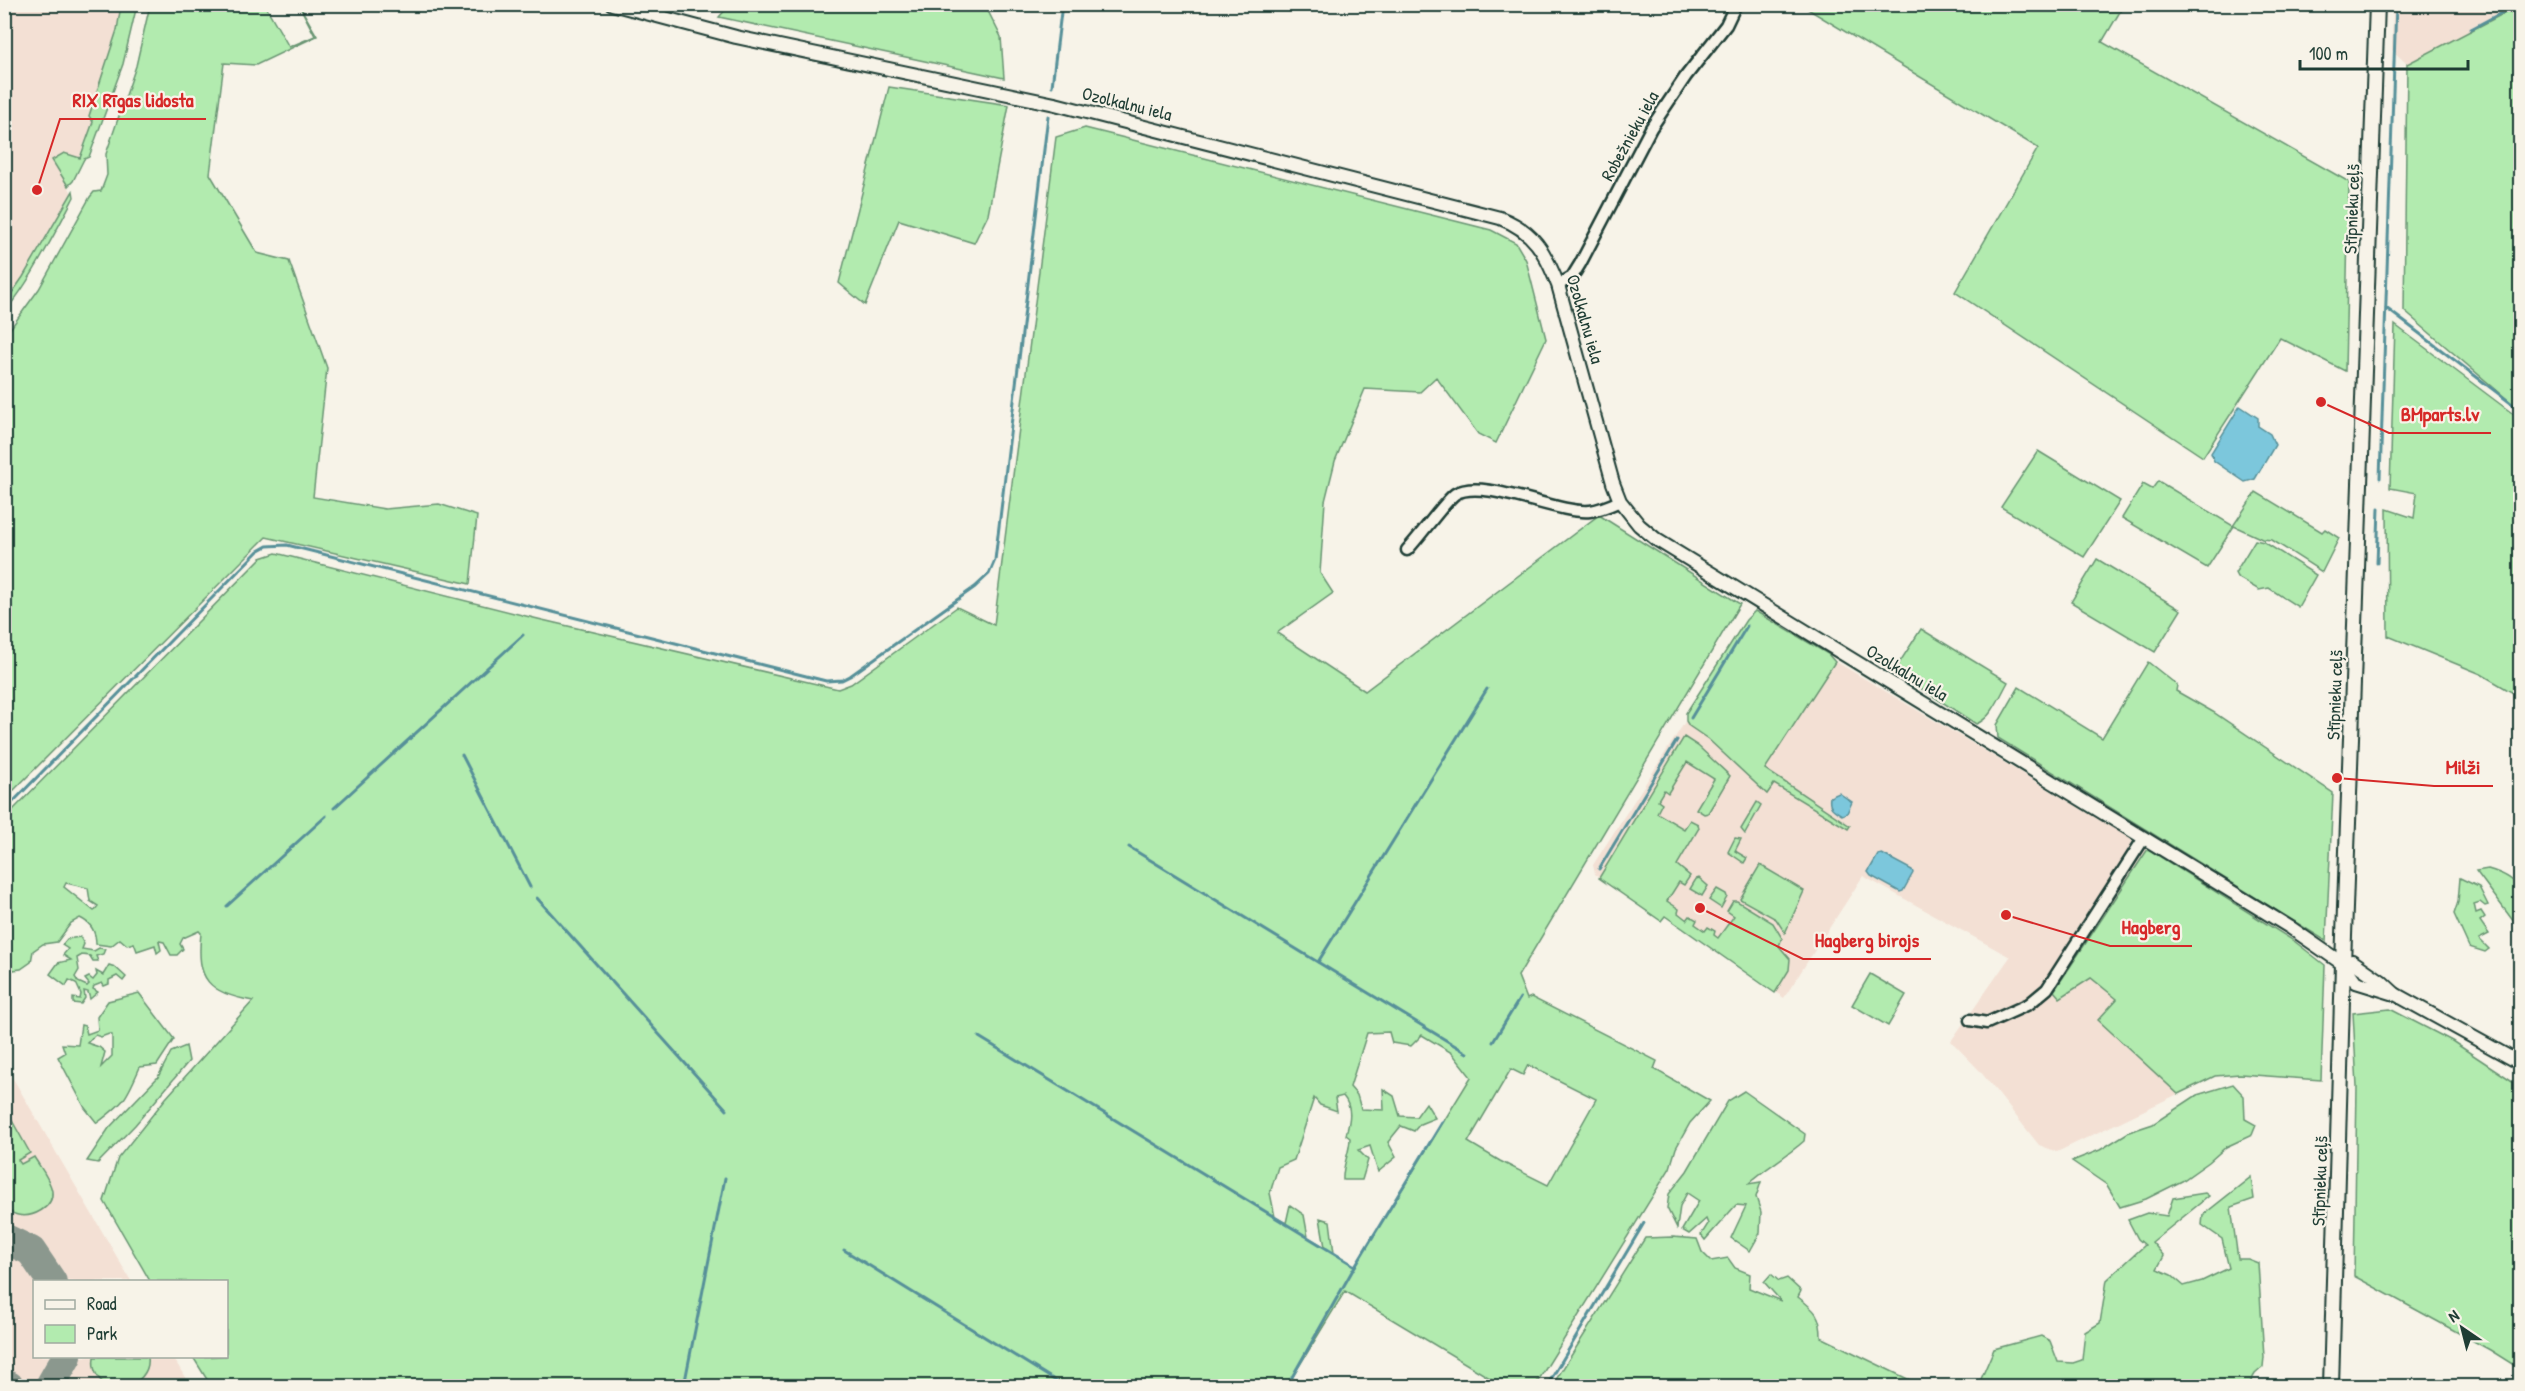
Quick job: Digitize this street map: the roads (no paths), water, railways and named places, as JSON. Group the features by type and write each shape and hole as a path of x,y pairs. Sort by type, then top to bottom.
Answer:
{"main road":[{"name":"Stīpnieku ceļš","path":"2331,1386 2343,964 2377,4"}],"street":[{"name":"Ozolkalnu iela","path":"612,4 736,37 1055,104 1500,218 1517,225 1531,236 1542,250 1558,285 1596,425 1620,501 1639,525 1657,540 2291,928 2343,964 2352,961 2395,994 2520,1063"},
{"name":"Robežnieku iela","path":"1558,285 1572,277 1651,128 1686,76 1726,25 1736,4"},
{"path":"1407,550 1455,494 1495,491 1578,511 1590,511 1620,501"},
{"path":"1970,1020 1987,1023 2029,1004 2047,989 2144,838"}],"water":[{"path":"2240,406 2258,418 2258,426 2270,434 2275,445 2255,479 2245,482 2214,461 2211,453"},
{"path":"1839,793 1852,802 1847,813 1842,815 1830,804 1830,797"},
{"path":"1882,854 1912,870 1913,873 1903,891 1900,892 1871,876 1868,872 1878,855"}],"waterway":[{"path":"1052,86 1062,4"},
{"path":"2380,478 2396,4"},
{"path":"2471,29 2518,4"},
{"path":"4,811 258,551 267,546 287,545 826,681 842,680 850,676 975,587 989,574 995,560 1048,116"},
{"path":"2386,308 2520,410"},
{"path":"2377,563 2379,508"},
{"path":"1691,718 1747,626"},
{"path":"334,808 523,635"},
{"path":"1318,962 1487,689"},
{"path":"1599,869 1677,740"},
{"path":"462,755 530,887"},
{"path":"227,906 326,816"},
{"path":"1129,847 1467,1053"},
{"path":"537,898 727,1110"},
{"path":"1493,1042 1520,998"},
{"path":"979,1037 1355,1266"},
{"path":"1287,1386 1355,1266 1443,1121"},
{"path":"684,1386 725,1178"},
{"path":"1547,1386 1644,1223"},
{"path":"844,1250 1064,1386"}],"place":[{"name":"RIX Rīgas lidosta","path":"37,190"},
{"name":"BMparts.lv","path":"2321,402"},
{"name":"Milži","path":"2337,778"},
{"name":"Hagberg birojs","path":"1700,908"},
{"name":"Hagberg","path":"2006,915"}]}
